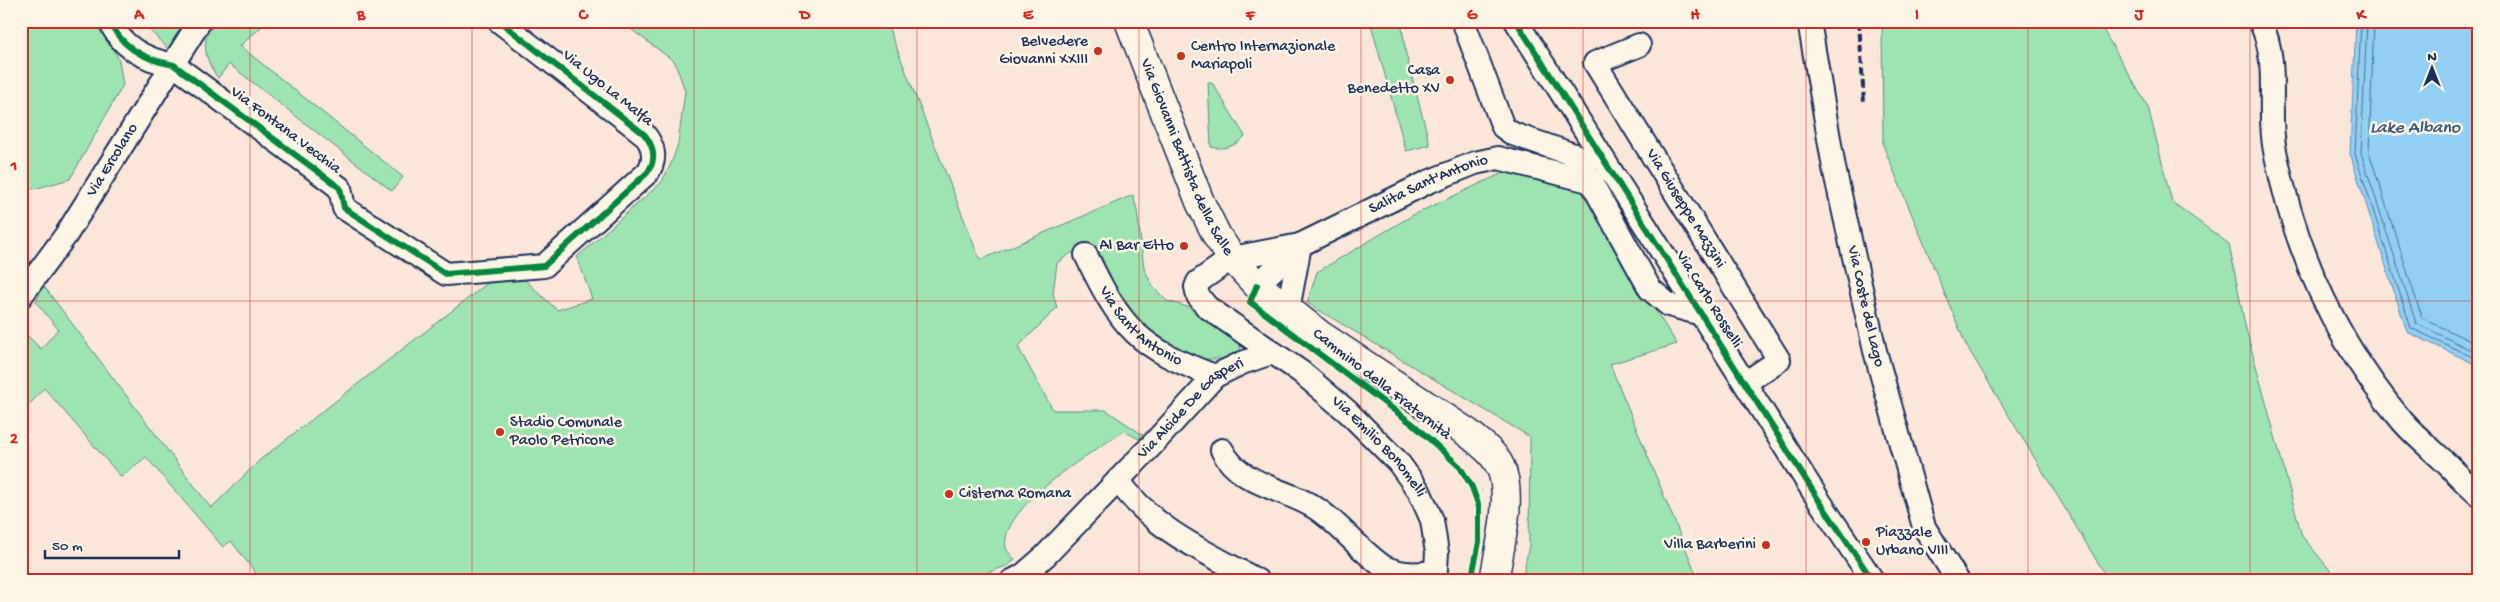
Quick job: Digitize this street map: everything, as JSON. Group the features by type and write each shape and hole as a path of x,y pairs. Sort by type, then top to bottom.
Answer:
{"main road":[{"name":"Via Giovanni Battista della Salle","path":"1129,21 1200,202 1217,236 1232,258 1257,284 1320,335 1468,433 1493,456 1502,475 1505,498 1494,581"}],"street":[{"path":"110,21 115,33 130,48 153,60 174,65"},
{"name":"Via Ercolano","path":"21,296 66,235 200,21"},
{"name":"Via Ugo La Malfa","path":"500,21 648,139 653,152 652,164 646,173 626,190"},
{"path":"1463,21 1503,127 1513,134 1577,156 1650,289 1669,305 1701,314"},
{"name":"Via Carlo Rosselli","path":"1516,21 1829,516 1873,581"},
{"name":"Via Coste del Lago","path":"1809,21 1834,168 1875,351 1924,528 1958,581"},
{"path":"2260,21 2272,62 2273,138 2281,177 2300,244 2323,300 2341,334 2368,376 2404,423 2479,496"},
{"name":"Via Giuseppe Mazzini","path":"1639,45 1595,63 1779,360 1745,383"},
{"name":"Via Fontana Vecchia","path":"174,65 340,188 344,208 446,274 544,266 626,190"},
{"name":"Salita Sant'Antonio","path":"1232,258 1300,245 1428,182 1475,163 1498,158 1592,182"},
{"path":"1288,310 1300,245"},
{"name":"Salita Sant'Antonio","path":"1257,284 1300,245"},
{"name":"Via Sant'Antonio","path":"1086,255 1113,306 1131,331 1164,355 1215,376"},
{"name":"Via Alcide De Gasperi","path":"1232,258 1198,282 1196,287 1198,296 1207,308 1271,353"},
{"name":"Via Alcide De Gasperi","path":"1012,581 1022,576 1038,563 1215,376 1242,363 1271,353"},
{"name":"Via Emilio Bonomelli","path":"1222,450 1227,460 1239,472 1316,509 1384,567 1397,572 1435,576 1437,553 1432,520 1419,491 1405,471 1384,447 1324,391 1291,364 1271,353"},
{"path":"1118,480 1136,503 1162,527 1258,581"}],"green space":[{"path":"21,21 98,21 119,60 123,85 70,179 34,189 21,186"},
{"path":"141,21 186,21 168,49"},
{"path":"213,21 268,21 240,46 403,177 392,191 229,64 218,78 207,58 205,43"},
{"path":"620,21 886,21 980,260 1133,195 1137,210 1144,268 1153,287 1167,301 1188,307 1240,340 1241,352 1237,356 1224,359 1201,359 1149,333 1128,310 1112,282 1097,246 1071,253 1057,263 1053,293 1057,308 1018,347 1053,410 1106,410 1143,435 1139,439 1124,431 1051,482 1032,498 1017,515 1008,531 1006,547 1015,559 1009,565 964,581 262,581 231,541 223,547 146,457 121,477 44,388 21,414 21,329 41,349 58,329 36,302 43,285 211,508 261,459 489,282 522,277 557,310 592,299 577,257 661,183 671,164 678,144 685,91 675,62"},
{"path":"1370,21 1401,21 1406,54 1430,145 1406,151"},
{"path":"1882,21 2098,21 2148,107 2172,202 2229,244 2245,325 2302,536 2339,581 2109,581 1966,345 1883,145"},
{"path":"1208,82 1213,84 1245,136 1229,147 1211,147"},
{"path":"1509,170 1589,190 1646,296 1677,344 1610,364 1699,581 1522,581 1529,545 1530,437 1307,303 1317,272 1413,215"}],"water":[{"name":"Lake Albano","path":"2356,21 2479,21 2479,366 2407,332 2350,154"}],"railway":[{"path":"1859,21 1864,103"}],"cycle path":[{"path":"110,21 121,39 136,51 154,60 174,65 340,188 344,208 446,274 544,266 647,173 652,163 652,148 644,134 499,21"},
{"path":"1516,21 1818,499 1873,581"},
{"name":"Cammino della Fraternità","path":"1257,285 1250,302 1414,425 1460,467 1472,487 1479,507 1479,542 1471,581"}],"place":[{"name":"Belvedere Giovanni XXIII","path":"1098,51"},
{"name":"Centro Internazionale Mariapoli","path":"1181,56"},
{"name":"Casa Benedetto XV","path":"1450,80"},
{"name":"Al Bar Etto","path":"1184,246"},
{"name":"Stadio Comunale Paolo Petricone","path":"500,432"},
{"name":"Cisterna Romana","path":"949,494"},
{"name":"Piazzale Urbano VIII","path":"1866,542"},
{"name":"Villa Barberini","path":"1766,545"}]}
